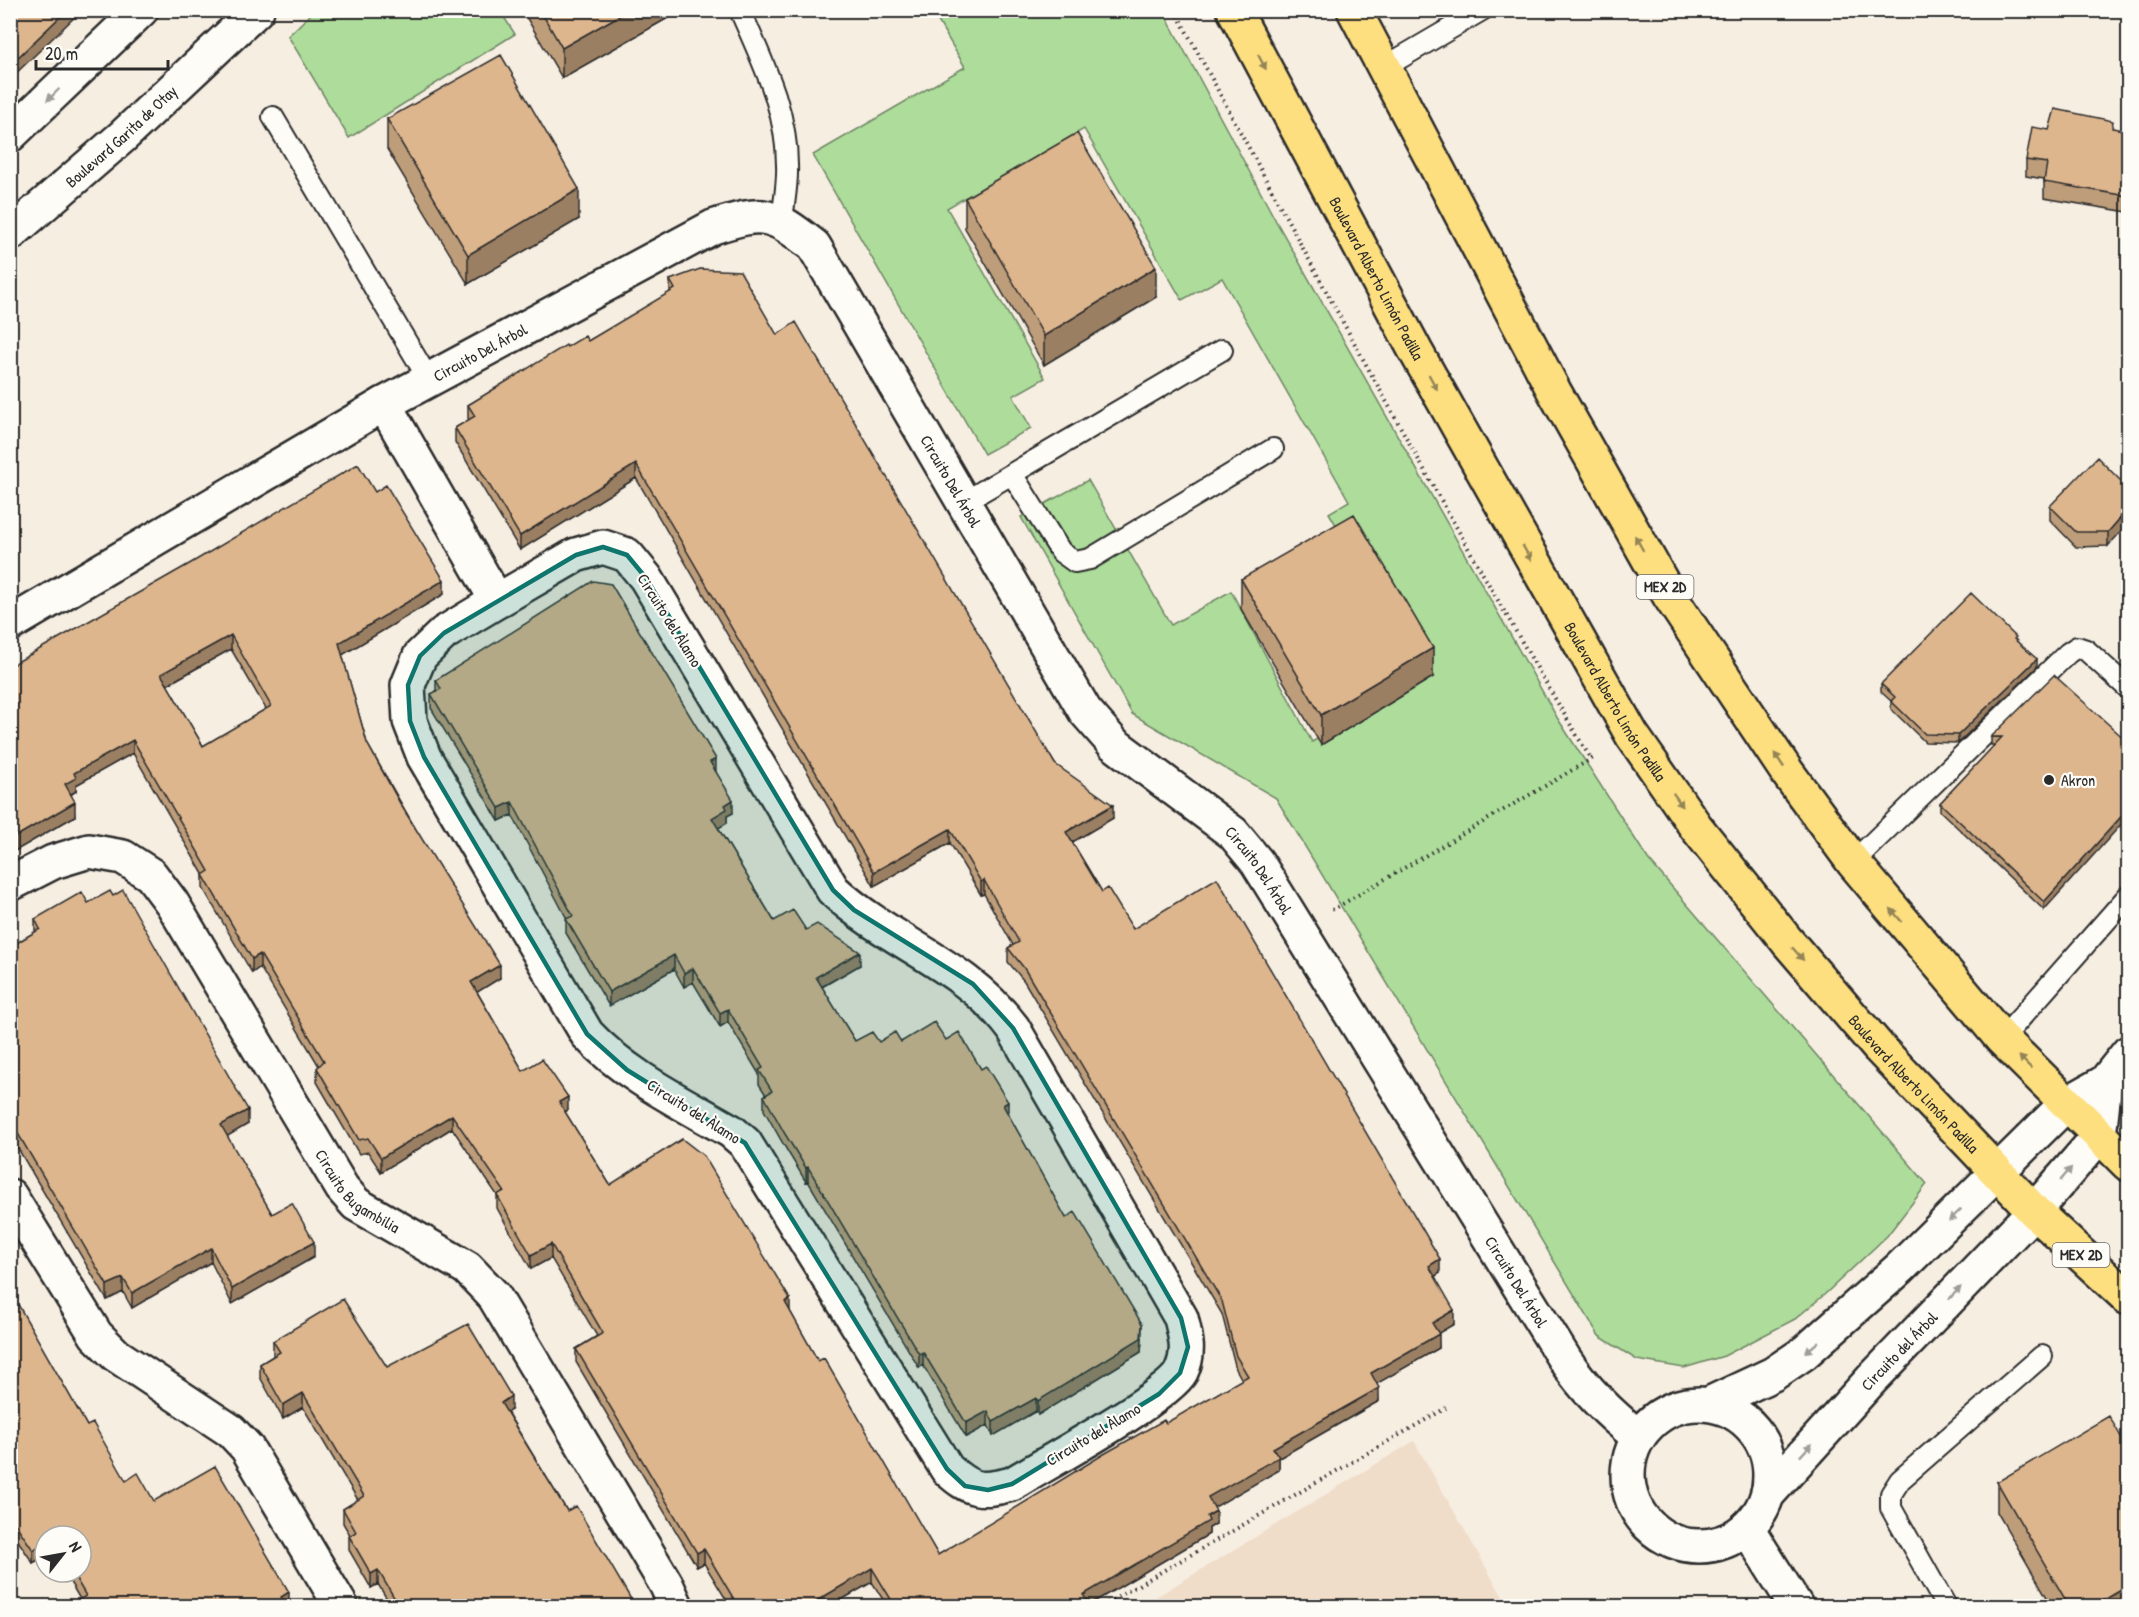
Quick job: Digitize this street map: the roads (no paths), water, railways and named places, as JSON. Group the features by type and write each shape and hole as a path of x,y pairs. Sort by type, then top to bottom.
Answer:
{"highway":[{"name":"Boulevard Alberto Limón Padilla","path":"1234,10 1415,350 1632,735 1696,827 1787,941 1879,1048 1997,1174 2128,1298"},
{"name":"MEX 2D","path":"1354,10 1554,391 1669,595 1787,772 1852,862 2002,1039 2128,1164"}],"street":[{"path":"10,135 141,10"},
{"name":"Boulevard Garita de Otay","path":"10,234 122,137 257,10"},
{"name":"Circuito Del Árbol","path":"10,624 384,404 713,227 747,216 782,220 814,246 1085,711 1114,744 1233,833 1257,862 1565,1360 1584,1388 1606,1412 1639,1437"},
{"path":"384,404 497,601"},
{"name":"Circuito del Àlamo","path":"603,547 627,555 646,578 833,890 854,910 973,984 995,1004 1013,1028 1181,1318 1188,1347 1180,1373 1159,1394 1012,1484 988,1490 965,1486 947,1469 745,1143 731,1131 627,1070 606,1055 587,1034 424,757 410,721 408,685 420,656 444,633 497,601 576,555 603,547"},
{"name":"Circuito Bugambilia","path":"10,884 53,862 89,851 123,857 151,875 172,903 342,1188 356,1204 467,1268 494,1296 666,1584 676,1606"},
{"path":"1709,1404 1773,1374 1804,1353 1900,1268 2066,1104 2105,1082 2128,1053"},
{"path":"2099,1136 2105,1082"},
{"name":"Circuito del Árbol","path":"1768,1494 1871,1380 2034,1211 2099,1136"},
{"path":"10,1196 96,1335 116,1355 231,1431 247,1448 341,1606"},
{"path":"1689,1404 1709,1404 1737,1414 1758,1436 1769,1464 1768,1494 1759,1512 1747,1528 1731,1538 1714,1544 1677,1542 1661,1534 1647,1522 1636,1507 1630,1490 1628,1471 1631,1453 1639,1437 1652,1421 1669,1409 1689,1404"},
{"path":"1747,1528 1796,1606"}],"lane":[{"path":"740,10 776,92 785,129 788,166 782,220"},
{"path":"1383,68 1482,10"},
{"path":"273,117 429,380"},
{"path":"964,502 1222,350"},
{"path":"1012,474 1061,552 1075,562 1090,559 1273,449"},
{"path":"1852,862 2068,653 2077,647 2086,650 2128,688"},
{"path":"2002,1039 2128,896"},
{"path":"1946,1606 1891,1508 1891,1494 1900,1480 2042,1356"}],"place":[{"name":"Akron","path":"2049,780"}]}
